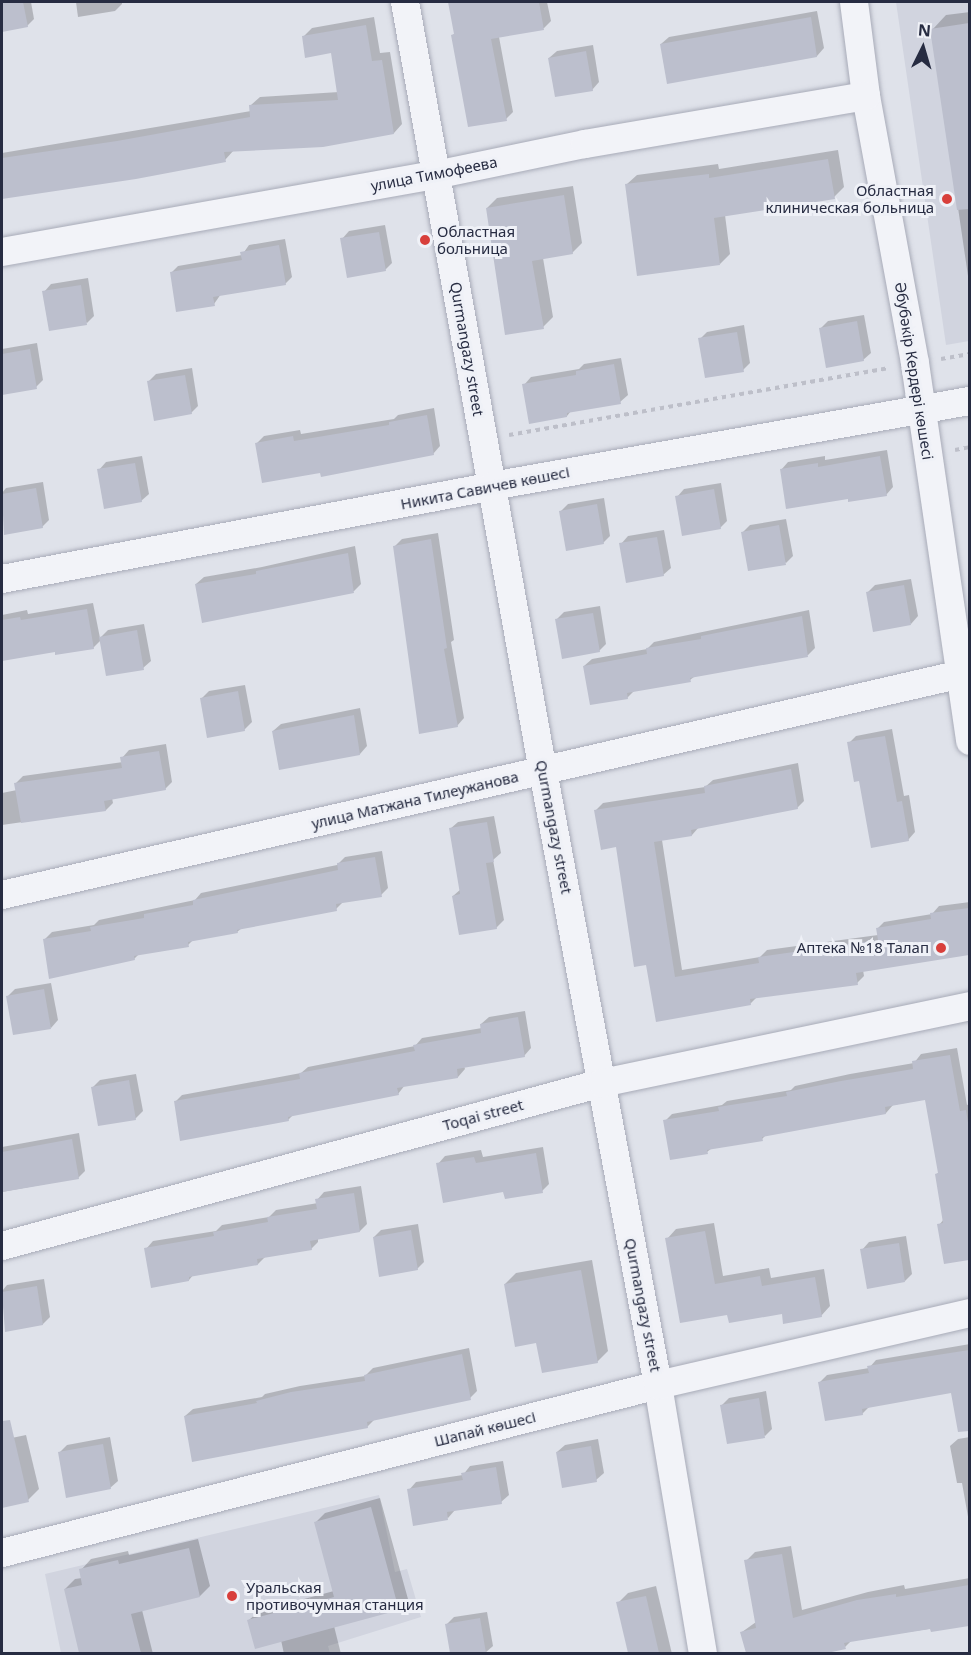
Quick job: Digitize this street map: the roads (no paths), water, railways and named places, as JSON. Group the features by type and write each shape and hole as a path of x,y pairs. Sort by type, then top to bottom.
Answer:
{"street":[{"name":"Qurmangazy street","path":"405,2 543,771 658,1384 703,1653"},
{"name":"Әбубәкір Кердері көшесі","path":"854,2 866,96 915,363 964,674 969,741"},
{"name":"улица Тимофеева","path":"2,252 435,175 585,144 866,96"},
{"name":"Никита Савичев көшесі","path":"2,579 492,486 969,401"},
{"name":"улица Матжана Тилеужанова","path":"2,895 964,674"},
{"name":"Toqai street","path":"2,1246 602,1083 969,1006"},
{"name":"Шапай көшесі","path":"2,1553 658,1384 969,1312"}],"place":[{"name":"Областная клиническая больница","path":"947,199"},
{"name":"Областная больница","path":"425,240"},
{"name":"Аптека №18 Талап","path":"941,948"},
{"name":"Уральская противочумная станция","path":"232,1596"}]}
